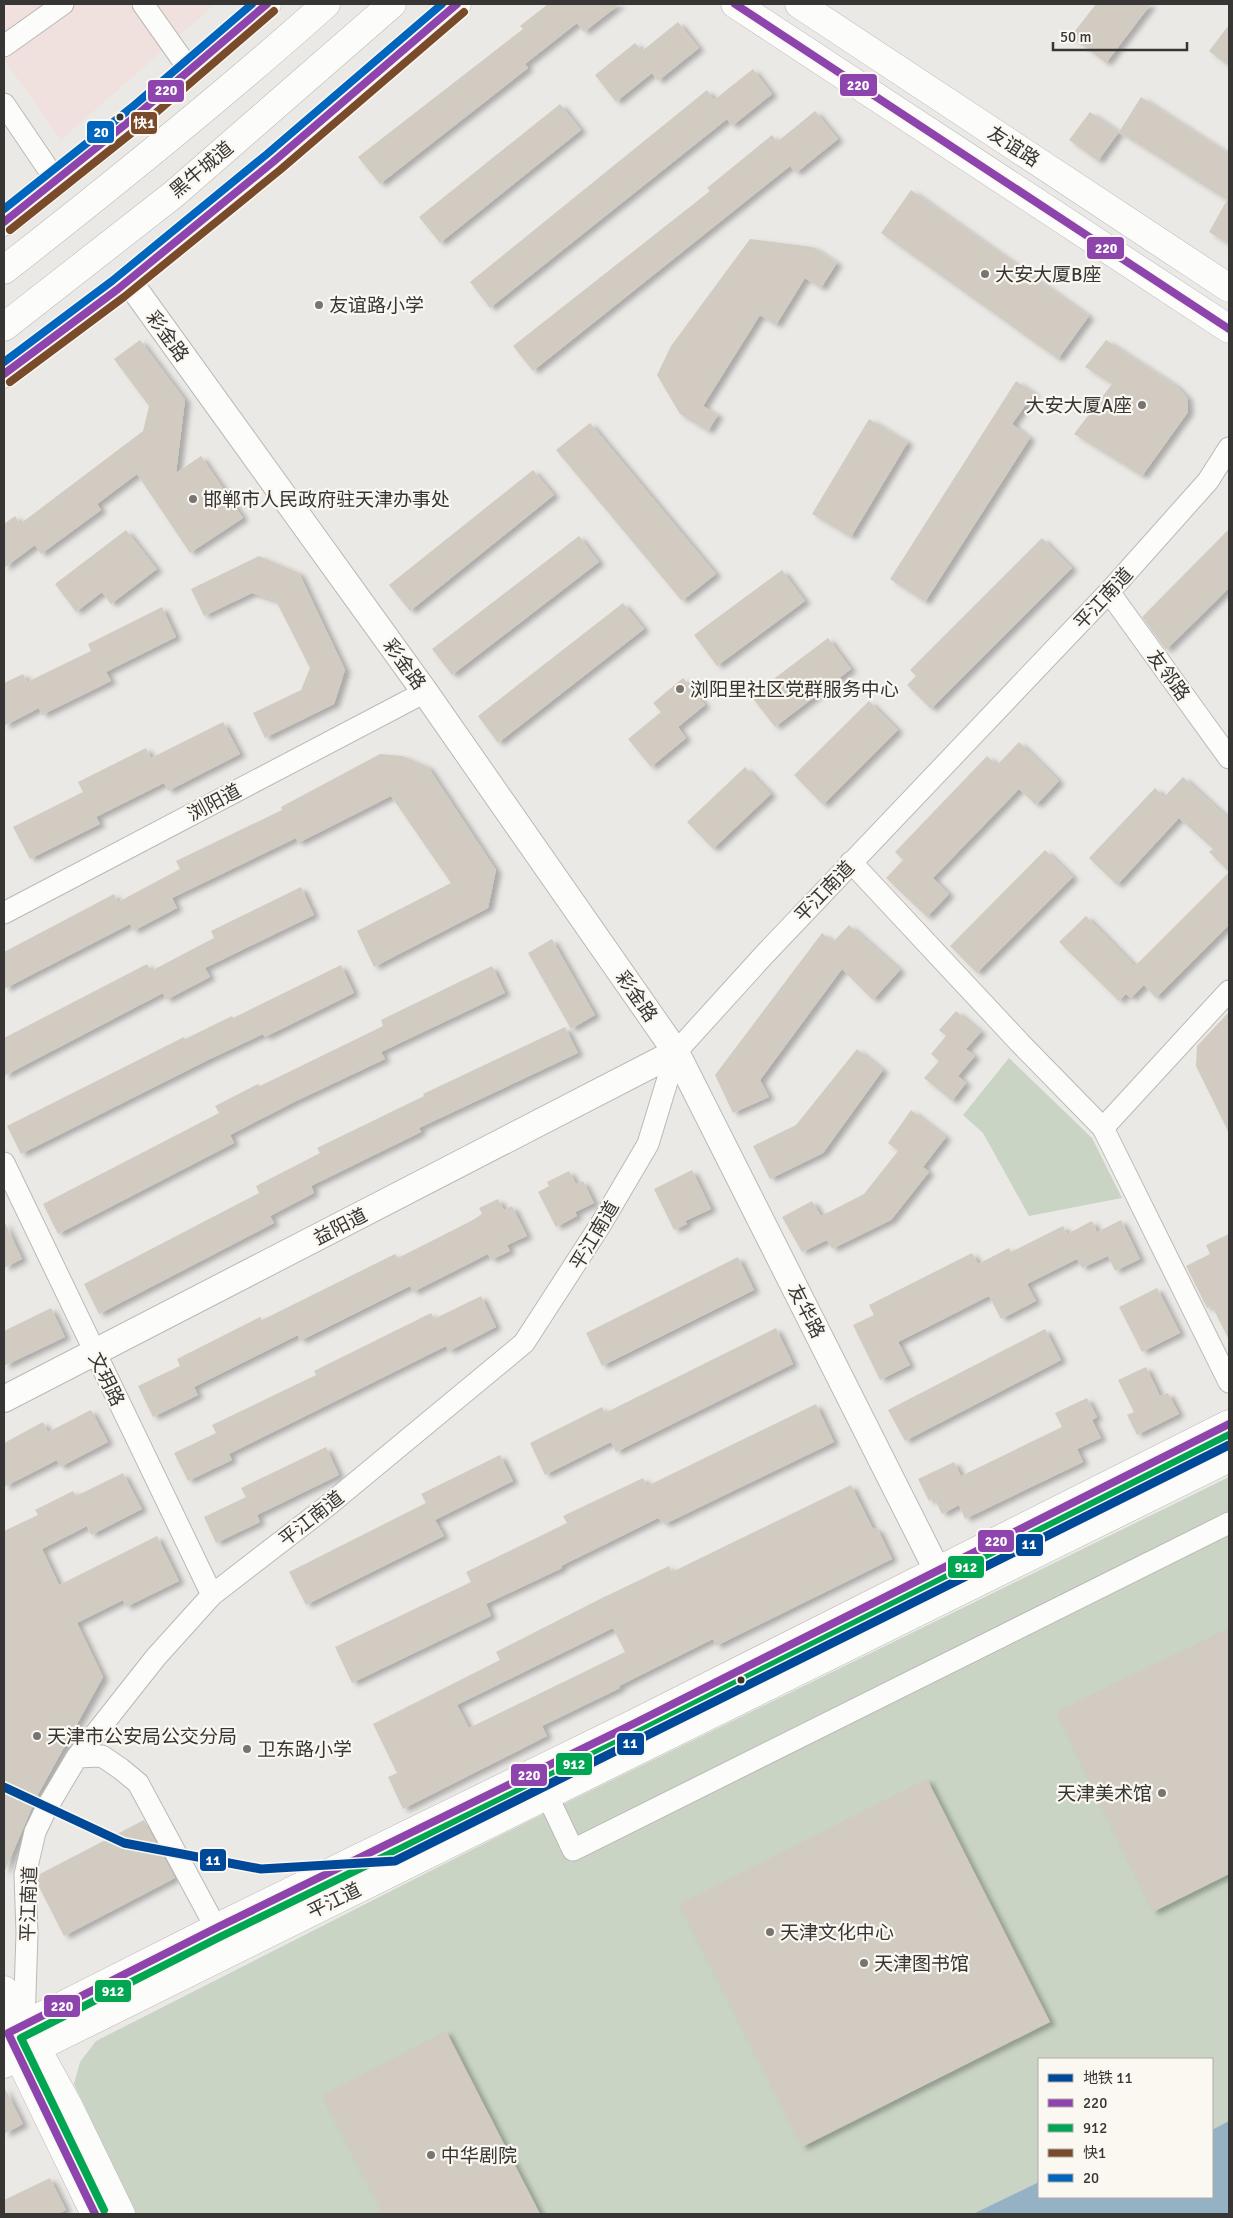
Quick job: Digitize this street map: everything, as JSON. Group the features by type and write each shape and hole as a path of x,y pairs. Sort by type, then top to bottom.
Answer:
{"main road":[{"path":"4,222 57,182 191,72 267,4"},
{"path":"4,270 108,190 208,108 326,4"},
{"name":"黑牛城道","path":"4,327 174,194 392,4"},
{"path":"4,374 128,280 273,162 457,4"},
{"name":"友谊路","path":"735,4 1229,330"},
{"name":"友谊路","path":"799,4 1229,288"},
{"name":"平江道","path":"14,2041 216,1928 635,1723 1229,1424"},
{"name":"平江道","path":"14,2041 547,1795 1229,1458"},
{"path":"4,1990 14,2041 95,2214"},
{"path":"14,2041 69,2108 121,2214"}],"street":[{"path":"4,46 63,4"},
{"path":"144,4 191,72"},
{"path":"4,104 57,182"},
{"name":"彩金路","path":"128,280 425,692 676,1052"},
{"name":"平江南道","path":"14,2041 26,1933 25,1875 35,1832 46,1809 77,1757 156,1657 212,1595 326,1507 524,1343 601,1224 648,1144 676,1052 851,862 1109,592 1208,481 1229,448"},
{"name":"友邻路","path":"1109,592 1229,758"},
{"name":"浏阳道","path":"4,913 425,692"},
{"path":"851,862 1020,1043 1103,1128 1229,1382"},
{"path":"1103,1128 1229,991"},
{"name":"益阳道","path":"4,1399 676,1052"},
{"name":"友华路","path":"676,1052 937,1570"},
{"name":"文玥路","path":"4,1163 212,1595"},
{"path":"547,1795 573,1850 1229,1523"},
{"path":"77,1757 102,1756 138,1784 216,1928"}],"shaded area":[{"path":"4,4 215,4 61,140 4,59"}],"green space":[{"path":"1009,1058 1092,1138 1122,1198 1029,1216 983,1133 963,1115"},
{"name":"天津文化中心","path":"1229,1477 1229,2214 136,2214 74,2084 80,2062 96,2041 525,1823"}],"water":[{"path":"1229,2121 1229,2214 973,2214 1038,2182 1038,2198 1213,2198 1213,2129"}],"building":[{"path":"548,4 620,4 584,32 577,23 525,64 528,68 380,184 358,157 523,29 520,26"},
{"path":"1096,4 1151,4 1106,63 1071,36"},
{"path":"678,22 699,48 658,81 652,73 616,102 595,75 635,43 642,51"},
{"path":"1229,25 1229,66 1209,51"},
{"path":"753,69 772,94 732,126 727,119 490,308 470,282 707,90 714,100"},
{"path":"1141,97 1229,154 1229,244 1209,232 1227,200 1119,132"},
{"path":"560,104 581,130 440,243 419,217"},
{"path":"815,111 838,139 796,173 790,166 533,371 513,346 710,191 707,188 772,135 777,142"},
{"path":"1090,112 1119,132 1098,161 1069,140"},
{"name":"大安大厦B座","path":"911,190 1089,316 1058,359 881,233"},
{"path":"750,239 813,247 837,263 821,288 805,278 776,325 760,315 703,406 718,415 708,431 680,414 657,375 671,346"},
{"path":"140,340 185,400 176,473 201,456 243,518 190,553 137,474 97,504 101,510 41,554 35,545 4,568 4,524 15,516 20,524 143,431 149,406 114,359"},
{"name":"大安大厦A座","path":"1106,340 1175,385 1187,397 1188,412 1142,476 1074,434 1112,384 1085,367"},
{"path":"1016,381 1034,393 1012,424 1030,438 925,602 890,579"},
{"path":"869,419 908,442 851,537 812,514"},
{"path":"590,423 716,574 682,601 556,450"},
{"path":"533,470 554,495 410,611 389,585"},
{"path":"1229,529 1229,588 1166,650 1142,617"},
{"path":"126,530 157,569 111,604 102,592 76,612 55,584"},
{"path":"579,536 599,562 452,675 432,649"},
{"path":"1042,538 1072,568 931,709 907,685 916,676 910,670"},
{"path":"259,556 299,573 345,670 334,704 265,738 253,713 301,690 310,668 276,601 252,593 204,616 191,589"},
{"path":"782,570 805,601 717,666 694,635"},
{"path":"623,603 644,629 498,743 478,716"},
{"path":"162,607 176,637 106,672 111,681 42,715 39,708 4,726 4,683 23,674 27,682 91,651 88,644"},
{"path":"828,638 851,669 775,727 751,696"},
{"path":"683,678 705,705 678,727 686,738 651,767 628,739 661,712 653,703"},
{"path":"869,701 898,730 823,805 794,775"},
{"path":"223,722 240,754 168,791 164,783 96,817 100,824 30,859 13,827 83,792 78,782 146,748 151,758"},
{"path":"1019,742 1059,781 1036,805 1019,789 933,878 949,894 927,917 886,878 903,860 895,852 987,756 997,765"},
{"path":"380,754 403,756 428,767 496,870 488,908 374,967 357,931 451,883 391,796 298,843 296,838 172,898 177,908 133,931 130,924 4,989 4,952 114,894 118,902 180,869 176,861 282,810 281,807"},
{"path":"745,767 771,794 713,849 687,822"},
{"path":"1183,777 1229,819 1229,872 1209,852 1213,849 1179,818 1117,885 1089,858 1155,788 1164,797"},
{"path":"1045,850 1073,877 977,973 950,946"},
{"path":"1229,872 1229,925 1156,998 1144,985 1131,998 1126,994 1119,1001 1059,942 1086,916 1135,966"},
{"path":"301,887 314,915 205,968 210,977 166,1000 163,993 4,1076 4,1038 147,964 151,971 214,938 211,931"},
{"path":"849,925 900,970 873,1000 842,969 760,1080 769,1097 733,1113 715,1075 822,933 833,942"},
{"path":"552,939 595,1015 571,1029 528,953"},
{"path":"341,965 354,993 265,1037 263,1034 210,1059 21,1154 7,1126 184,1037 185,1039 232,1016 233,1018"},
{"path":"492,966 505,993 381,1052 385,1059 230,1135 234,1143 58,1234 43,1204 219,1113 215,1106 383,1026 381,1020"},
{"path":"956,1011 981,1032 966,1049 975,1056 958,1076 966,1083 952,1101 924,1078 939,1061 931,1054 946,1036 939,1030"},
{"path":"1229,1012 1229,1133 1196,1066 1197,1046"},
{"path":"565,1027 578,1053 419,1128 421,1132 311,1186 314,1193 270,1216 274,1223 99,1314 84,1284 259,1193 256,1186 320,1153 317,1148 424,1096 423,1094"},
{"path":"857,1049 883,1070 823,1153 770,1179 753,1146 796,1125"},
{"path":"911,1110 946,1137 923,1167 929,1172 891,1220 832,1249 827,1240 802,1252 782,1217 812,1201 821,1216 864,1194 898,1151 888,1143"},
{"path":"692,1170 711,1209 685,1221 687,1224 674,1230 654,1189"},
{"path":"569,1171 576,1184 583,1181 594,1203 575,1212 577,1216 556,1227 538,1192 549,1186 547,1182"},
{"path":"498,1199 504,1210 512,1206 527,1236 507,1245 510,1251 491,1260 488,1254 413,1292 410,1286 300,1341 298,1335 194,1387 198,1395 153,1417 138,1386 180,1366 177,1359 260,1317 262,1320 395,1254 398,1258 471,1221 482,1214 479,1208"},
{"path":"1121,1220 1140,1259 1115,1271 1108,1256 1082,1268 1077,1259 1027,1284 1036,1301 1001,1319 989,1296 898,1342 910,1365 880,1380 853,1325 874,1315 869,1305 972,1253 978,1264 1009,1248 1011,1252 1063,1226 1067,1234 1092,1221 1097,1232"},
{"path":"4,1221 22,1259 4,1268"},
{"path":"1229,1234 1229,1340 1212,1306 1207,1308 1186,1266 1210,1254 1206,1245"},
{"path":"738,1257 754,1290 602,1366 586,1333"},
{"path":"1157,1288 1180,1333 1142,1352 1119,1307"},
{"path":"481,1296 496,1327 449,1351 446,1346 229,1454 232,1460 188,1481 174,1453 216,1433 212,1425 316,1375 314,1371 431,1313 434,1319"},
{"path":"51,1308 65,1337 4,1366 4,1331"},
{"path":"776,1328 793,1364 616,1452 611,1442 545,1475 530,1443 602,1407 605,1413"},
{"path":"1045,1329 1061,1360 905,1441 888,1410"},
{"path":"1146,1367 1160,1396 1168,1393 1179,1414 1137,1435 1127,1415 1134,1412 1118,1380"},
{"path":"1087,1398 1097,1417 1092,1420 1101,1438 1077,1449 1083,1462 965,1519 959,1505 942,1514 934,1498 929,1501 918,1479 954,1462 961,1476 1062,1427 1055,1413"},
{"path":"816,1404 834,1442 665,1524 658,1518 561,1566 562,1568 486,1604 491,1616 352,1683 335,1647 471,1582 466,1572 567,1523 563,1516 643,1478 647,1486"},
{"path":"91,1410 108,1442 60,1467 57,1460 4,1487 4,1443 43,1422 48,1432"},
{"path":"326,1447 339,1475 257,1515 260,1522 216,1543 204,1517 246,1497 241,1488"},
{"path":"500,1455 513,1481 435,1520 444,1536 306,1605 289,1572 426,1503 421,1494"},
{"path":"123,1473 142,1509 91,1535 87,1526 42,1549 59,1585 157,1536 179,1581 126,1607 123,1600 77,1623 103,1677 37,1796 4,1873 4,1531 38,1515 35,1510 73,1491 76,1496"},
{"path":"851,1485 873,1529 877,1528 892,1559 716,1646 713,1639 619,1686 620,1688 542,1726 547,1736 403,1809 388,1777 397,1773 373,1724 500,1660 496,1652 602,1598 669,1566 672,1572","holes":["613,1628 625,1652 469,1728 457,1705"]},
{"name":"天津美术馆","path":"1229,1628 1229,1874 1153,1912 1056,1712"},
{"name":"天津图书馆","path":"927,1779 1050,2022 802,2147 679,1904"},
{"path":"144,1820 175,1878 64,1936 38,1885 38,1875"},
{"name":"中华剧院","path":"446,2031 540,2214 383,2214 322,2095"},
{"path":"4,2087 23,2124 4,2134"},
{"path":"50,2178 66,2210 58,2214 4,2214 4,2200"}],"metro line":[{"name":"11","path":"4,1787 124,1843 261,1869 395,1861 1229,1445"}],"transit line":[{"name":"20","path":"4,209 131,108 252,4"},
{"name":"220","path":"4,222 137,115 267,4"},
{"name":"20","path":"4,362 112,281 267,154 442,4"},
{"name":"220","path":"4,374 118,289 273,162 457,4"},
{"name":"220","path":"735,4 1229,329"},
{"name":"快1","path":"10,230 144,123 274,11"},
{"name":"快1","path":"10,382 124,297 280,170 464,12"},
{"name":"220","path":"95,2214 8,2033 216,1928 635,1723 1229,1424"},
{"name":"912","path":"104,2210 21,2038 220,1937 639,1732 1229,1435"}],"place":[{"name":"大安大厦B座","path":"985,274"},
{"name":"友谊路小学","path":"319,305"},
{"name":"大安大厦A座","path":"1142,405"},
{"name":"邯郸市人民政府驻天津办事处","path":"193,499"},
{"name":"浏阳里社区党群服务中心","path":"680,689"},
{"name":"天津市公安局公交分局","path":"37,1736"},
{"name":"卫东路小学","path":"247,1749"},
{"name":"天津美术馆","path":"1162,1793"},
{"name":"天津文化中心","path":"770,1932"},
{"name":"天津图书馆","path":"864,1963"},
{"name":"中华剧院","path":"431,2155"}]}
